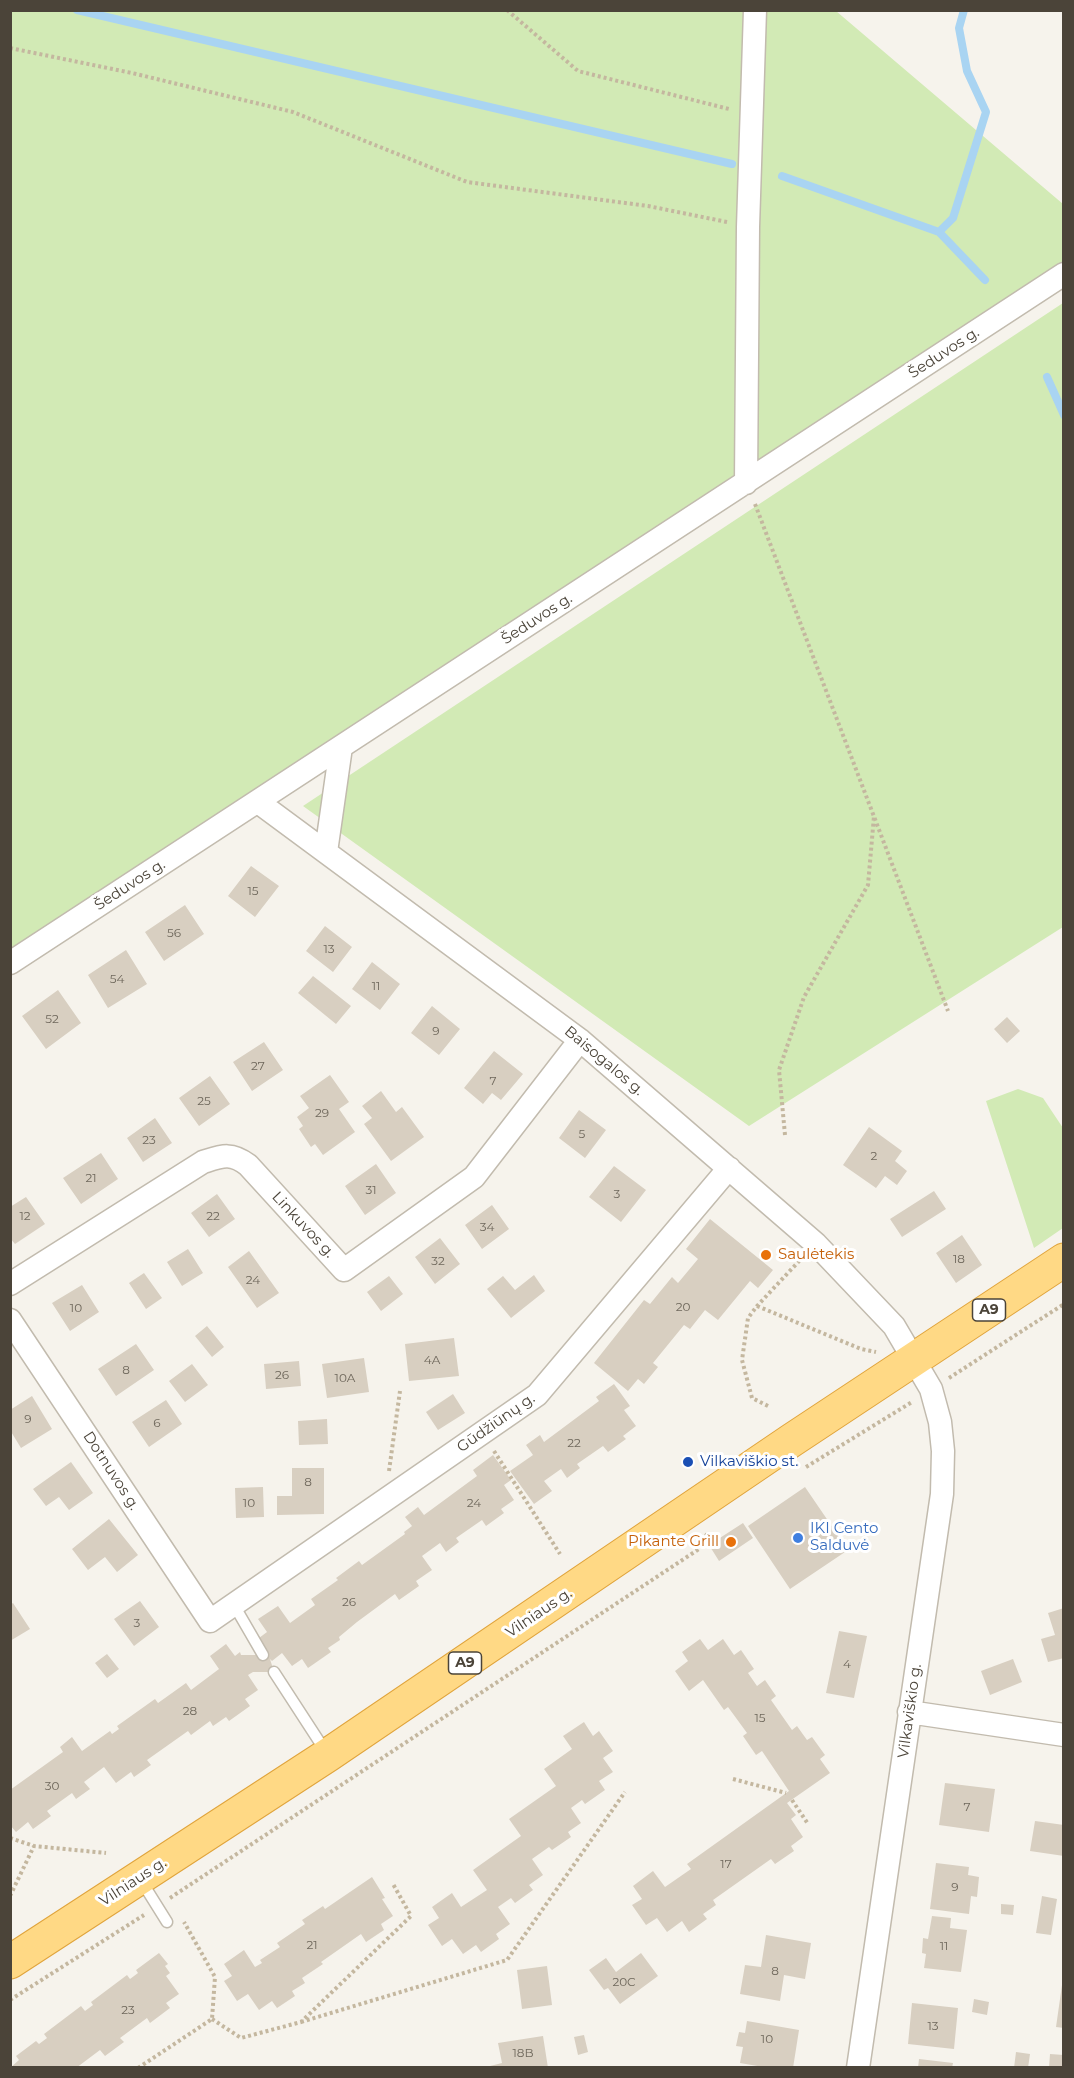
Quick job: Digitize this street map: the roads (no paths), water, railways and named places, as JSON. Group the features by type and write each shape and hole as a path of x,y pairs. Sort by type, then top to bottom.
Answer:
{"highway":[{"name":"Vilniaus g.","path":"10,1962 328,1755 792,1440 1064,1260"}],"street":[{"path":"746,483 748,227 755,10"},
{"name":"Šeduvos g.","path":"10,963 1064,274"},
{"path":"326,852 341,747"},
{"name":"Baisogalos g.","path":"258,802 580,1040 816,1244 894,1326 915,1359"},
{"name":"Linkuvos g.","path":"10,1284 202,1162 219,1157 236,1156 248,1165 344,1270 474,1177 580,1040"},
{"name":"Gūdžiūnų g.","path":"210,1622 537,1395 729,1168"},
{"name":"Dotnuvos g.","path":"10,1320 210,1622"},
{"name":"Vilkaviškio g.","path":"858,2067 942,1494 943,1451 940,1422 931,1389 915,1359"},
{"path":"909,1712 1064,1735"}],"lane":[{"path":"234,1605 263,1654"},
{"path":"274,1672 328,1755"},
{"path":"139,1878 167,1922"}],"waterway":[{"path":"77,10 732,164"},
{"path":"939,232 953,218 986,112 967,71 959,28 964,10"},
{"path":"782,176 939,232 985,280"},
{"path":"1047,377 1064,415"}],"place":[{"name":"Saulėtekis","path":"766,1255"},
{"name":"Vilkaviškio st.","path":"688,1462"},
{"name":"IKI Cento Salduvė","path":"798,1538"},
{"name":"Pikante Grill","path":"731,1542"}]}
